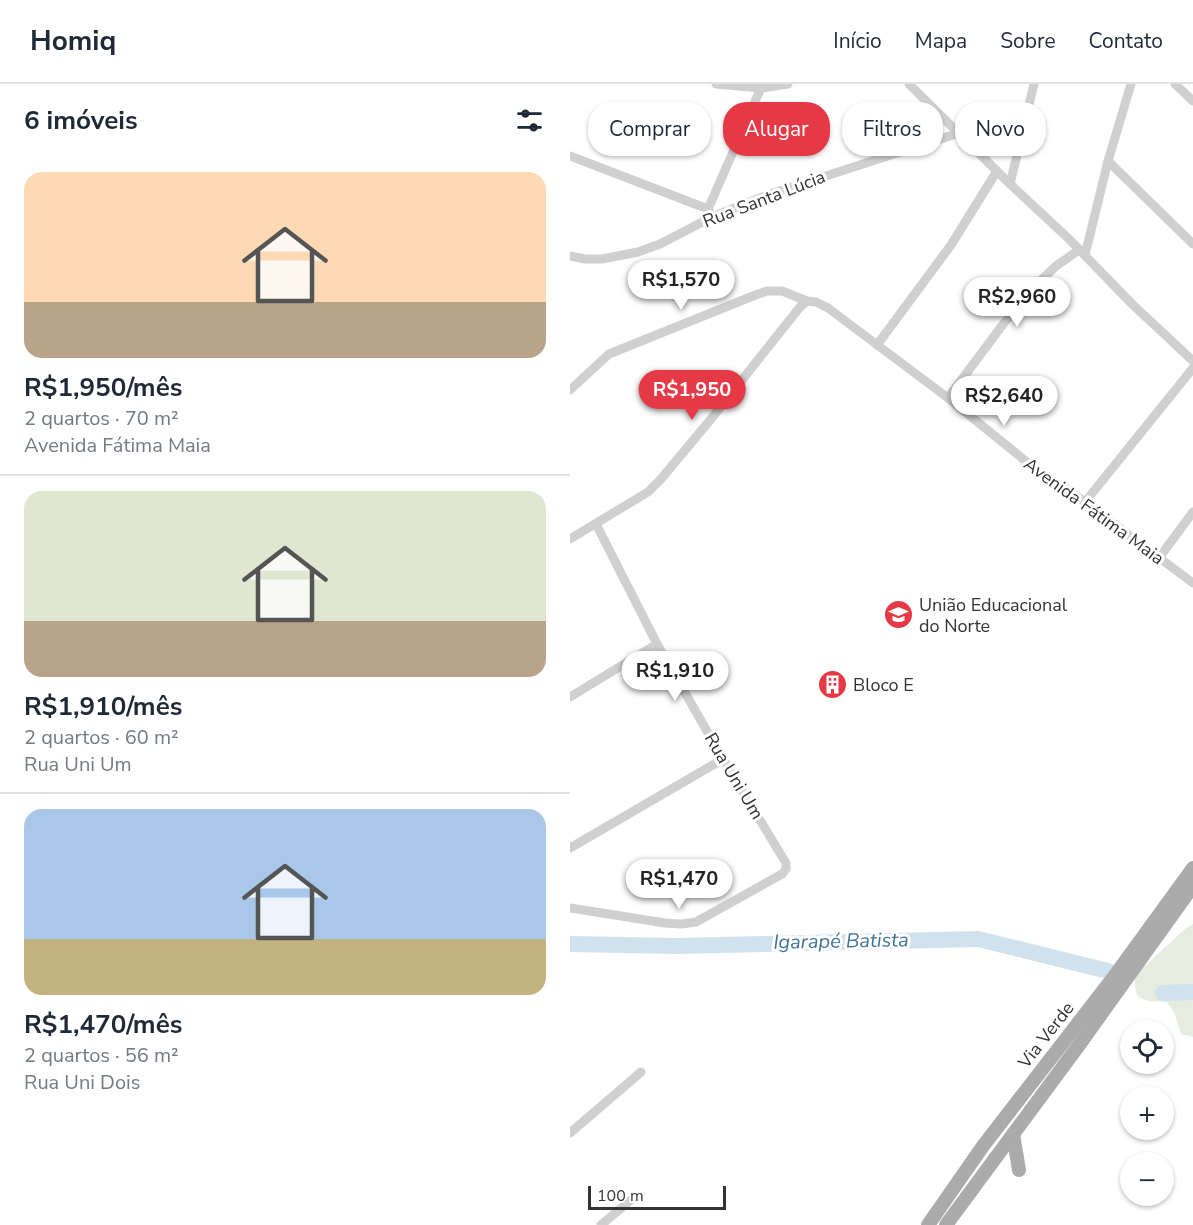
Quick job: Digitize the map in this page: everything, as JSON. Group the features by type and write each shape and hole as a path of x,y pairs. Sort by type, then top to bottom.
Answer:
{"main road":[{"name":"Via Verde","path":"928,1225 983,1146 1113,978 1193,868"},
{"name":"Via Verde","path":"946,1225 1193,886"},
{"path":"1013,1134 1019,1170"}],"street":[{"path":"716,84 761,86 788,84"},
{"path":"909,84 955,129"},
{"path":"1010,184 1034,84"},
{"path":"948,398 1033,288 1056,266 1082,253 1131,84"},
{"path":"1175,84 1193,101"},
{"path":"570,156 710,213 761,86"},
{"name":"Rua Santa Lúcia","path":"570,256 602,259 638,252 660,244 710,213 955,134"},
{"path":"982,156 1193,362"},
{"path":"1108,161 1193,244"},
{"path":"877,345 951,245 997,171"},
{"name":"Avenida Fátima Maia","path":"570,390 609,354 753,296 767,291 782,291 828,308 948,398 1033,467 1085,502 1193,583"},
{"path":"570,539 648,492 661,479 807,301"},
{"path":"1085,502 1193,368"},
{"path":"1159,558 1193,512"},
{"name":"Rua Uni Um","path":"570,908 665,923 696,922 782,874 786,869 786,863 657,644 596,524"},
{"path":"570,697 657,644"},
{"path":"570,848 723,759"},
{"path":"570,1133 642,1072"},
{"path":"601,1225 632,1199"}],"shaded area":[{"path":"1193,924 1193,1037 1181,1034 1174,1012 1167,1002 1146,1000 1138,995 1135,975"}],"waterway":[{"name":"Igarapé Batista","path":"570,944 678,946 978,939 1108,971"},
{"name":"Igarapé Batista","path":"1163,993 1193,992"}],"place":[{"name":"União Educacional do Norte","path":"898,615"},
{"name":"Bloco E","path":"832,685"}]}
